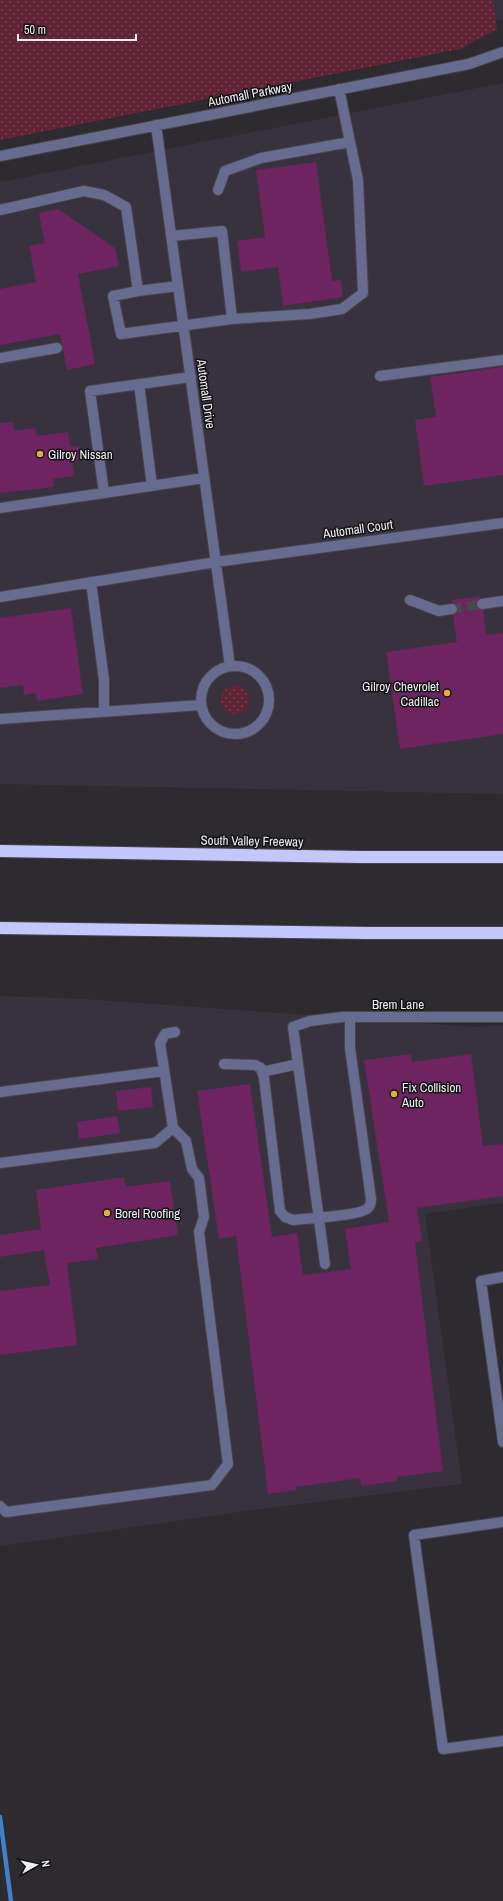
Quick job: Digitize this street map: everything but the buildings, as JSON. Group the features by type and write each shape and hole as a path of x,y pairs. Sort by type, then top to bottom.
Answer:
{"highway":[{"name":"South Valley Freeway","path":"0,851 503,857"},
{"path":"0,928 375,934 503,933"}],"street":[{"name":"Automall Parkway","path":"0,156 470,64 503,52"},
{"path":"178,286 113,296 121,334 232,320 310,314 342,309 363,293 358,180 339,90"},
{"name":"Automall Drive","path":"156,125 230,666"},
{"path":"218,190 225,171 261,158 350,142"},
{"path":"0,210 84,191 104,195 126,207 138,291"},
{"path":"172,236 222,231 232,320"},
{"path":"0,358 57,348"},
{"path":"380,376 503,360"},
{"path":"104,493 90,390 190,377"},
{"path":"139,384 152,486"},
{"path":"0,508 204,478"},
{"name":"Automall Court","path":"0,597 216,562 503,523"},
{"path":"91,582 104,680 104,712"},
{"path":"410,600 439,611 452,609"},
{"path":"482,604 503,601"},
{"path":"230,666 251,669 265,683 269,695 268,709 262,721 251,730 242,734 224,732 209,722 201,704 202,691 209,678 222,668 230,666"},
{"path":"0,719 201,704"},
{"path":"224,1064 255,1065 261,1068 280,1211 285,1217 293,1220 363,1212 369,1207 371,1199 350,1048 350,1017"},
{"name":"Brem Lane","path":"298,1064 293,1027 310,1021 350,1017 503,1017"},
{"path":"0,1506 6,1512 212,1485 228,1464 199,1232 204,1217 199,1178 192,1169 186,1141 173,1128 160,1043 165,1034 175,1032"},
{"path":"262,1072 298,1064 325,1264"},
{"path":"0,1092 164,1071"},
{"path":"0,1163 155,1143 173,1128"},
{"path":"503,1277 481,1281 503,1442"},
{"path":"503,1522 414,1535 443,1750 503,1741"}],"shaded area":[{"path":"0,0 493,0 497,29 460,49 0,140"},
{"path":"493,0 503,0 503,20 496,21"},
{"path":"503,83 503,794 0,784 0,182"},
{"path":"235,686 241,687 245,690 248,694 248,706 245,710 241,713 235,714 229,713 225,710 222,706 221,700 222,694 225,690 229,687"},
{"path":"0,996 84,999 475,1027 503,1025 503,1203 425,1214 462,1484 252,1510 0,1546"}],"waterway":[{"path":"0,1817 11,1901"}],"tunnel":[{"path":"452,609 482,604"}],"place":[{"name":"Gilroy Nissan","path":"40,454"},
{"name":"Gilroy Chevrolet Cadillac","path":"447,693"},
{"name":"Fix Collision Auto","path":"394,1094"},
{"name":"Borel Roofing","path":"107,1213"}]}
